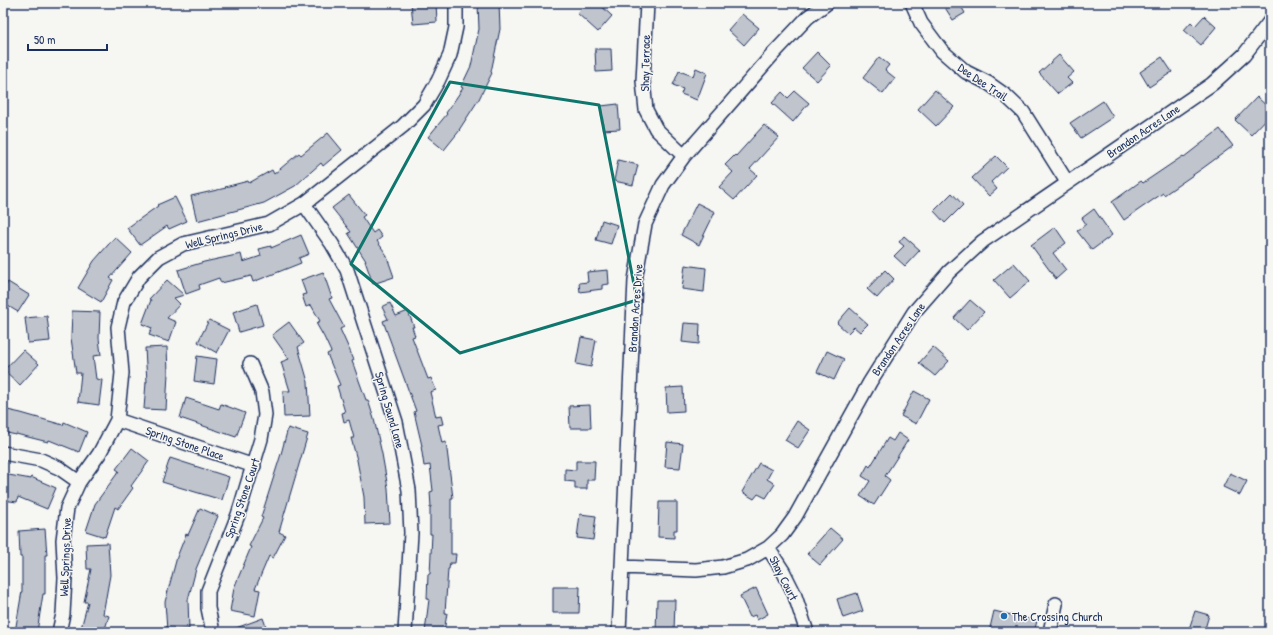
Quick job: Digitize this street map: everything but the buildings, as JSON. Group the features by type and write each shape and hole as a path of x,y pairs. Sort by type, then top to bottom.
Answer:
{"street":[{"name":"Well Springs Drive","path":"59,632 63,614 65,578 63,540 67,508 79,482 100,454 117,420 122,373 118,327 124,302 139,277 159,258 183,244 268,224 304,204 403,126 424,105 438,81 450,55 456,27 456,3"},
{"name":"Shay Terrace","path":"647,3 643,81 646,110 656,129 684,156"},
{"name":"Brandon Acres Drive","path":"619,632 635,280 645,224 663,185 684,156 774,53 808,17 827,3"},
{"name":"Dee Dee Trail","path":"912,3 920,23 942,52 966,72 988,83 1005,95 1023,112 1067,182"},
{"name":"Brandon Acres Lane","path":"622,567 696,570 722,567 747,560 768,548 782,536 795,517 870,382 914,312 949,272 984,241 1067,182 1212,84 1244,55 1270,20"},
{"name":"Spring Sound Lane","path":"304,204 332,244 347,270 396,422 409,490 411,533 405,632"},
{"name":"Spring Stone Court","path":"213,632 208,608 208,591 238,515 262,439 265,415 262,392 250,364"},
{"name":"Spring Stone Place","path":"117,420 254,466"},
{"path":"3,453 41,460 59,468 79,482"},
{"name":"Shay Court","path":"768,548 783,571 794,593 807,632"},
{"path":"1050,632 1056,604"}],"highlighted area":[{"path":"450,82 599,105 637,300 460,353 351,264"}],"place":[{"name":"The Crossing Church","path":"1004,616"}]}
